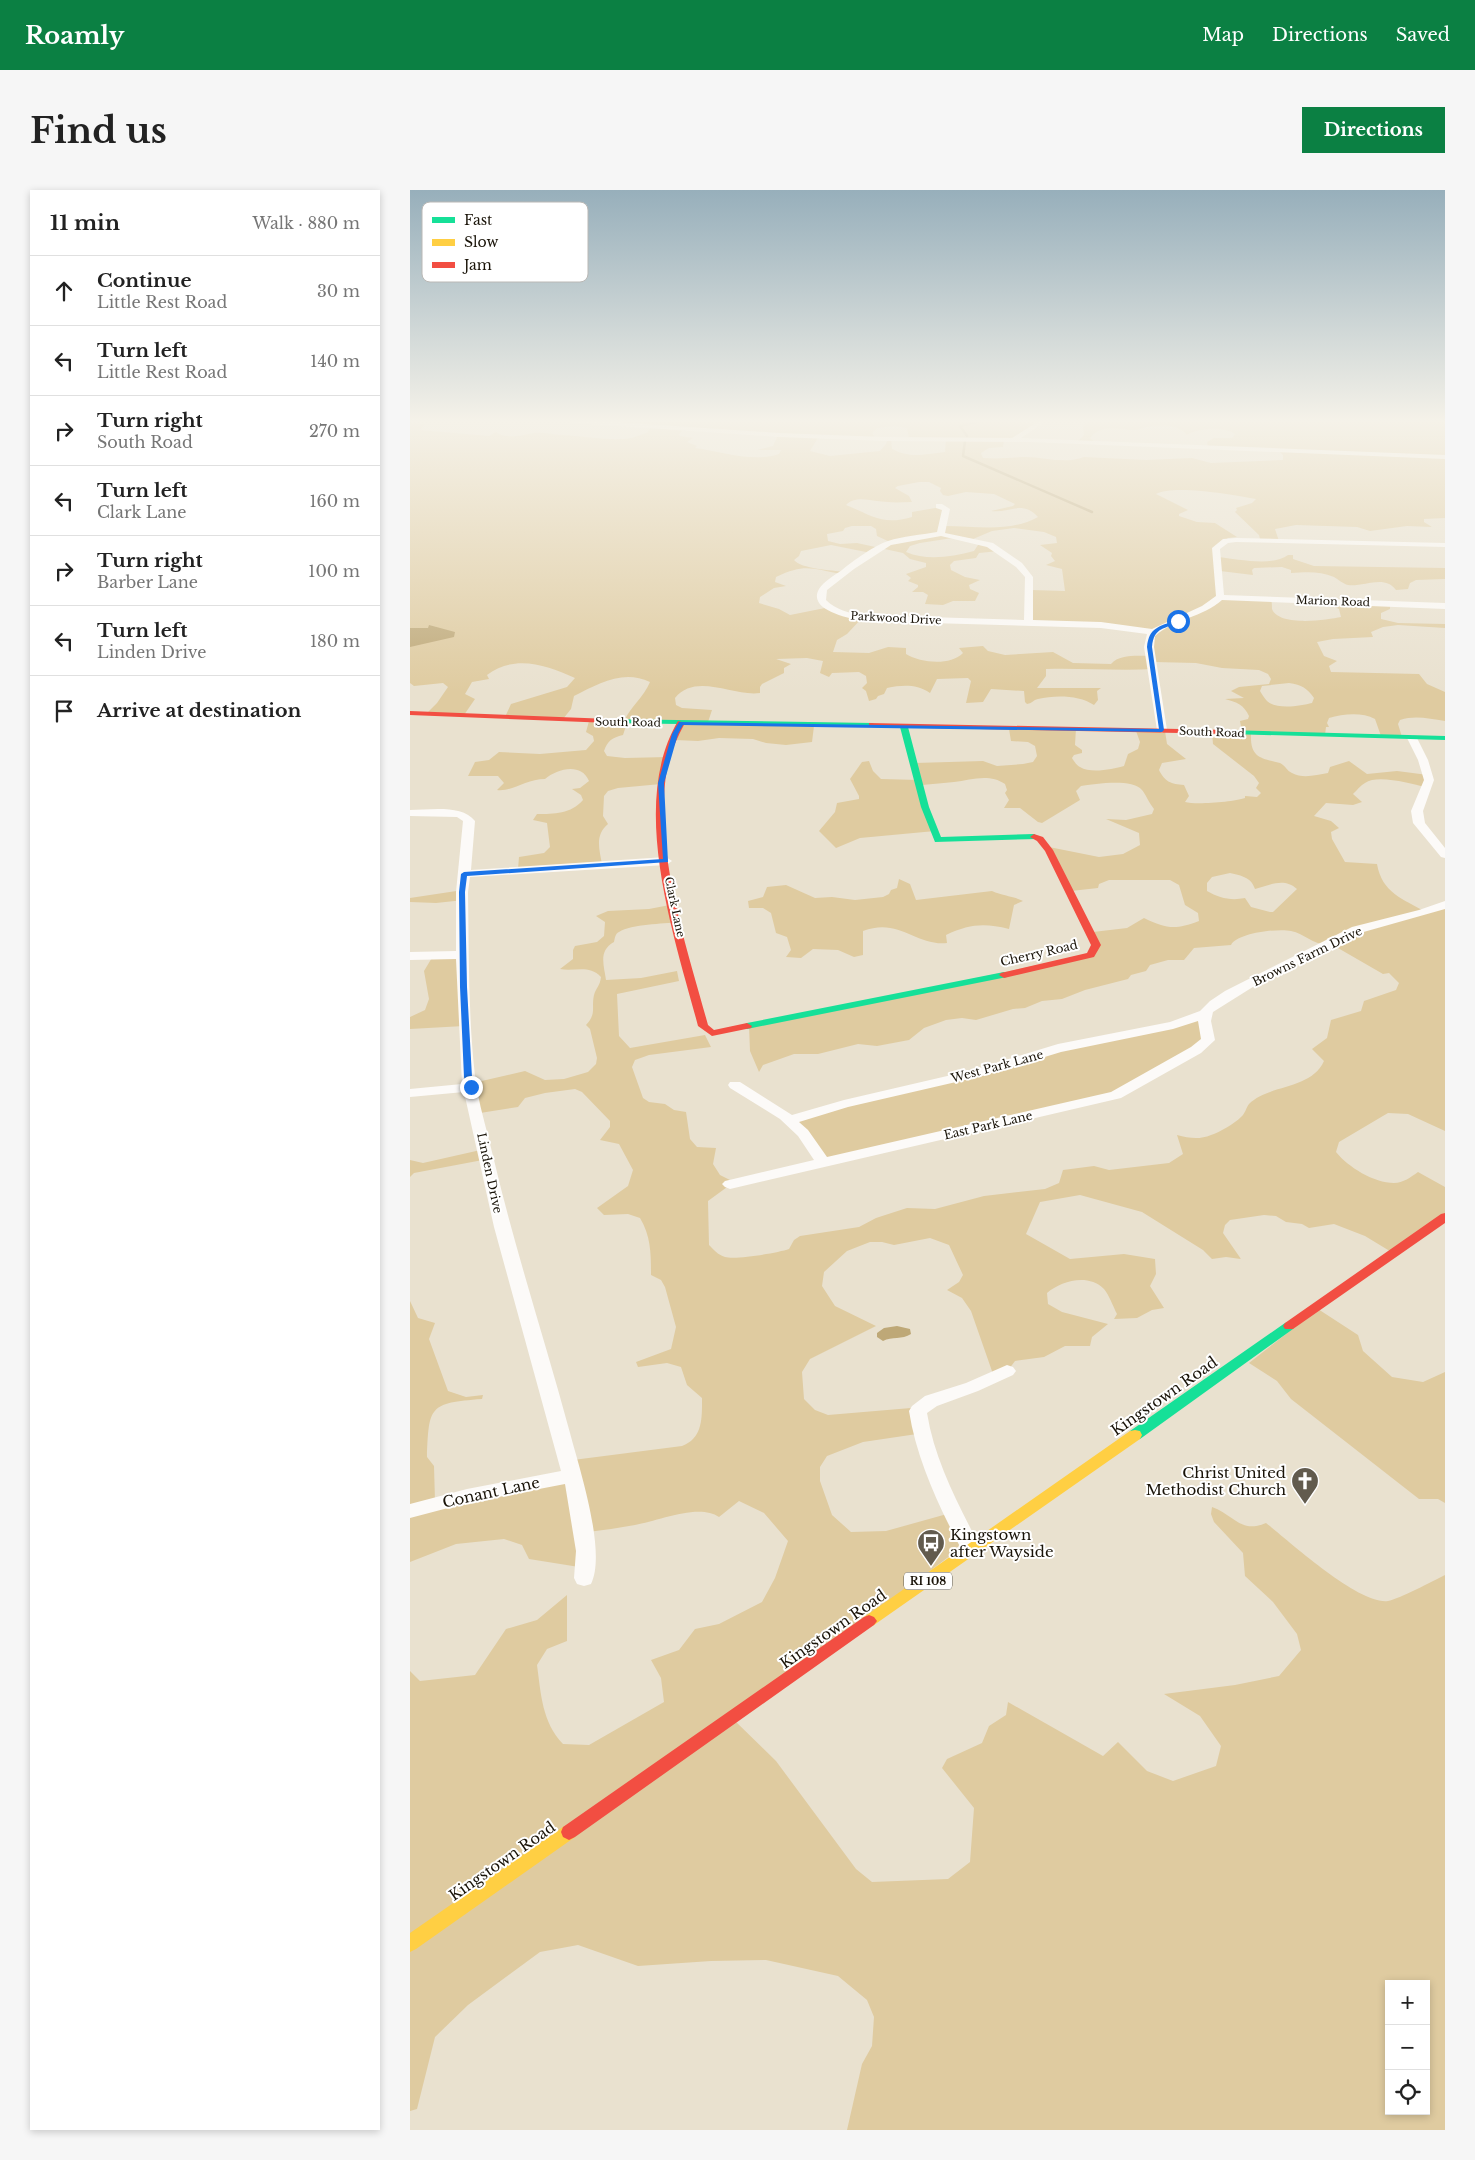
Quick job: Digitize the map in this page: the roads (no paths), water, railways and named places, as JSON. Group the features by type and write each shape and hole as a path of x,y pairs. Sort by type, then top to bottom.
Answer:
{"street":[{"path":"941,534 945,512"},
{"name":"Parkwood Drive","path":"1028,622 1030,588 1028,577 1019,565 990,544 941,534 890,543 851,567 823,589 821,595 822,601 834,611 862,618 1101,625 1154,632"},
{"path":"1162,730 1149,647 1151,636 1154,632 1209,606 1220,597 1216,548 1226,541 1445,545"},
{"name":"Marion Road","path":"1220,597 1445,606"},
{"name":"South Road","path":"410,713 580,721 1162,730 1445,738"},
{"name":"Clark Lane","path":"681,723 675,734 661,783 668,884 703,1026 708,1030"},
{"name":"Cherry Road","path":"708,1030 712,1033 725,1032 959,985 1091,955 1096,945 1049,850 1040,839 1031,836 938,840 925,807 904,727"},
{"path":"1412,738 1423,760 1429,780 1417,810 1420,823 1445,855"},
{"name":"Linden Drive","path":"410,813 457,814 465,816 469,821 462,892 467,1050 471,1087 502,1227 572,1476 586,1551 584,1578"},
{"path":"464,874 666,860"},
{"name":"Browns Farm Drive","path":"1205,1014 1208,1008 1229,994 1356,930 1430,912 1445,905"},
{"path":"410,956 464,955"},
{"name":"West Park Lane","path":"789,1120 844,1104 977,1073 1058,1048 1172,1025 1205,1014"},
{"name":"East Park Lane","path":"730,1184 1116,1094 1196,1050 1208,1040 1205,1014"},
{"path":"734,1085 785,1116 803,1133 823,1163"},
{"path":"410,1093 471,1087"},
{"name":"Kingstown Road","path":"410,1943 972,1551 1445,1217"},
{"path":"972,1551 919,1428 918,1411 931,1401 972,1387 1006,1371"},
{"name":"Conant Lane","path":"410,1511 467,1496 572,1476"}],"place":[{"name":"Christ United Methodist Church","path":"1305,1505"},
{"name":"Kingstown after Wayside","path":"931,1567"}]}
